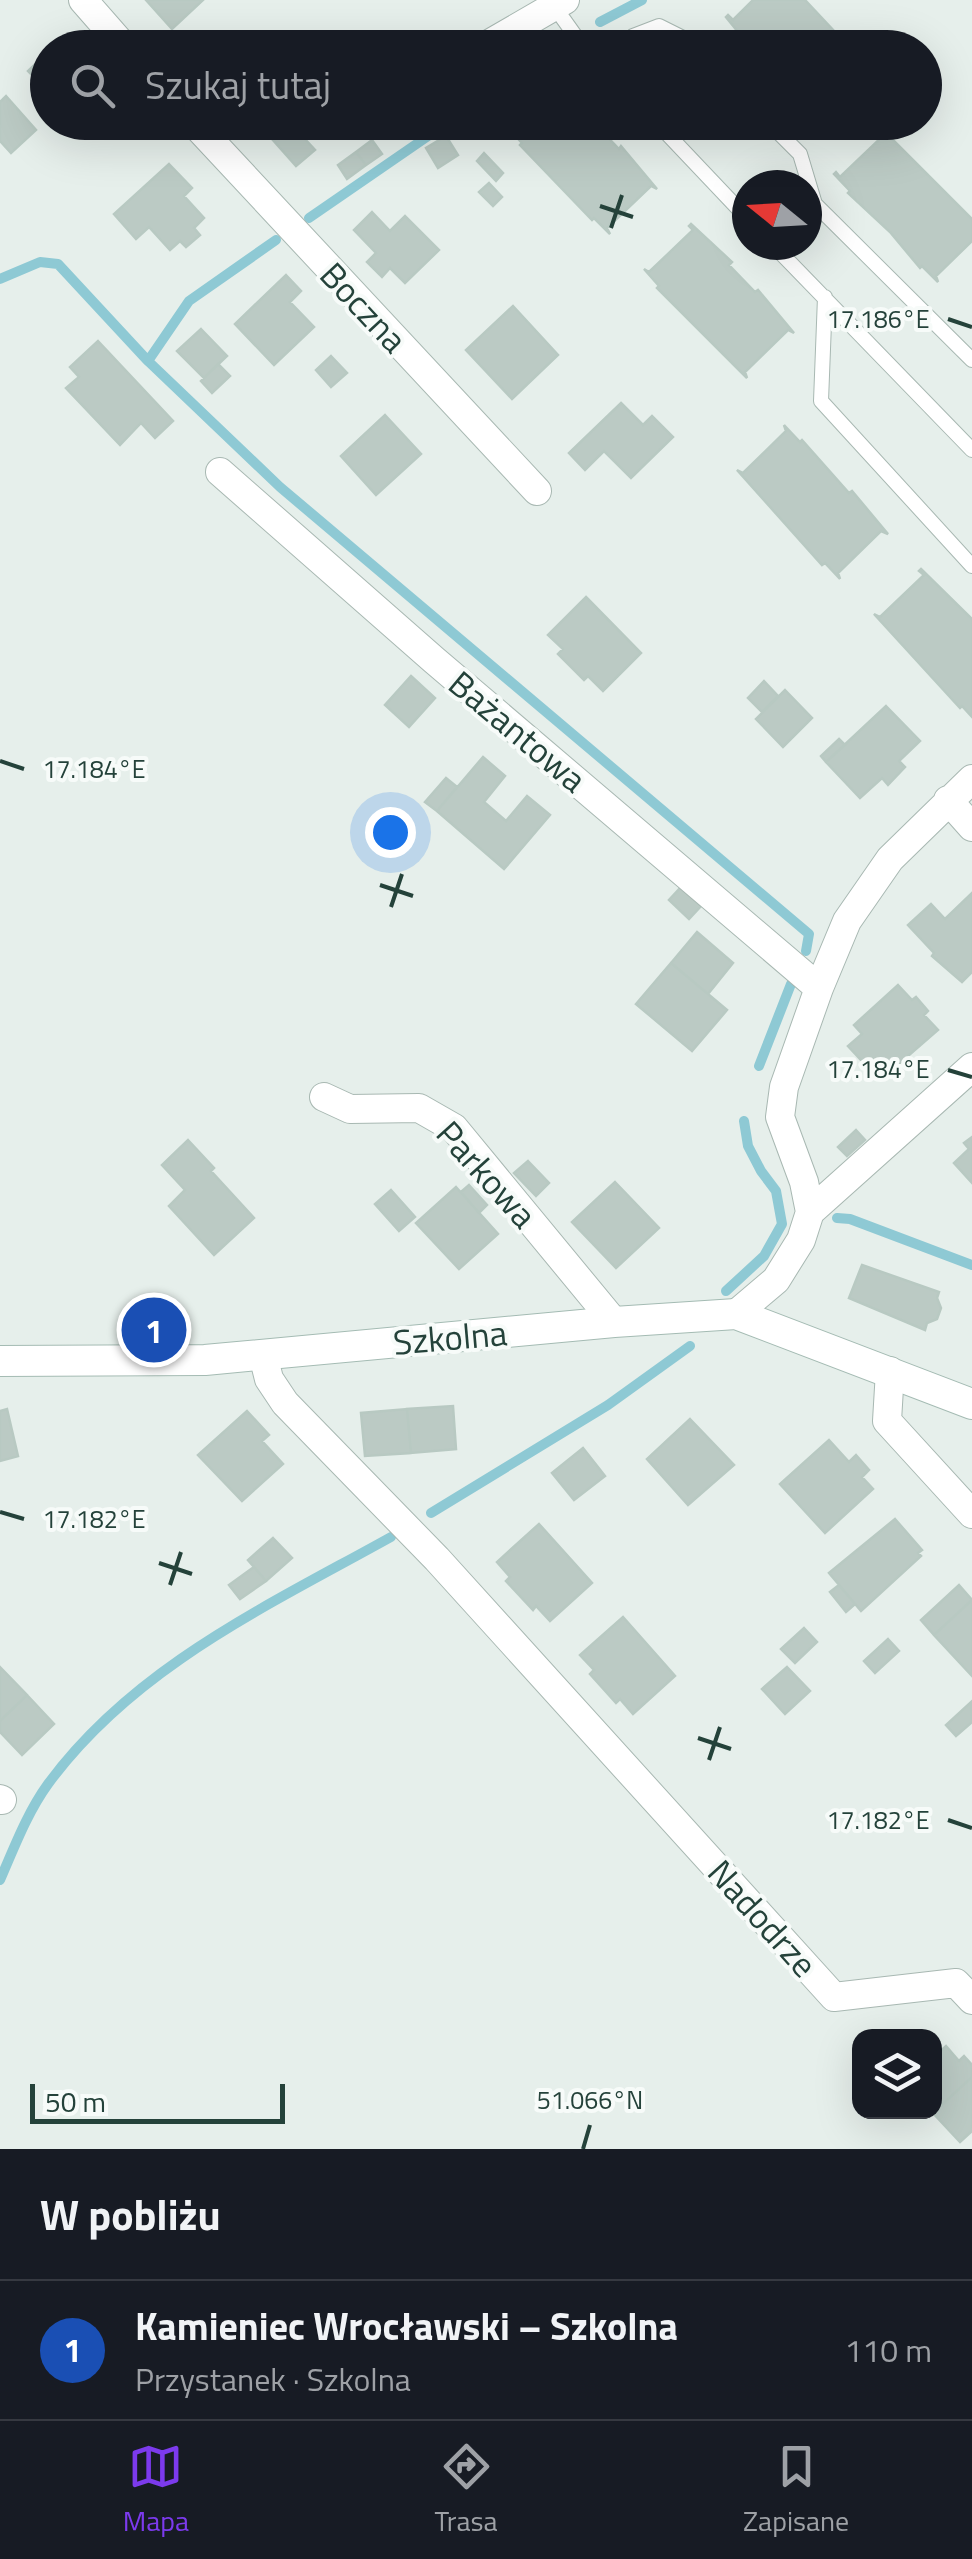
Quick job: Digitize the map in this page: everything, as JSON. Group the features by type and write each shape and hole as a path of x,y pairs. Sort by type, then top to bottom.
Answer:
{"street":[{"path":"83,0 110,30"},
{"path":"513,30 559,3"},
{"name":"Boczna","path":"210,140 537,490"},
{"name":"Bażantowa","path":"220,472 819,988"},
{"path":"736,1314 776,1280 801,1240 810,1212 804,1182 780,1117 784,1086 847,921 890,860 972,779"},
{"path":"948,800 972,827"},
{"path":"810,1212 972,1067"},
{"name":"Parkowa","path":"324,1096 350,1109 419,1108 454,1128 614,1322"},
{"name":"Szkolna","path":"0,1361 205,1360 736,1314 972,1404"},
{"name":"Nadodrze","path":"262,1355 269,1380 286,1404 437,1559 834,1997 956,1983 972,2000"},
{"path":"890,1371 887,1421 972,1514"}],"lane":[{"path":"559,3 574,30"},
{"path":"673,140 732,202"},
{"path":"786,140 800,154 815,204 972,360"},
{"path":"787,260 972,450"},
{"path":"824,298 821,401 972,566"}],"building":[{"path":"146,0 203,0 172,29"},
{"path":"753,0 805,0 833,30 736,30 726,17 733,20"},
{"path":"6,96 30,123 30,136 11,153 0,141 0,102"},
{"path":"273,140 306,140 315,150 296,166"},
{"path":"372,140 382,154 366,165 356,152"},
{"path":"439,140 449,140 458,155 438,168 426,148"},
{"path":"519,140 610,140 619,149 621,146 657,189 651,186 607,228 610,234 592,220"},
{"path":"879,140 893,140 972,219 972,241 936,276 938,282 920,268 834,174 840,177"},
{"path":"356,152 366,165 347,179 338,165"},
{"path":"484,153 503,173 496,181 477,161"},
{"path":"169,164 192,188 184,196 204,218 194,228 200,235 186,247 180,241 170,250 149,227 136,239 114,214"},
{"path":"489,183 502,197 493,206 479,192"},
{"path":"372,212 390,231 405,216 439,250 405,283 390,268 382,277 367,262 376,253 354,230"},
{"path":"691,224 732,262 729,265 755,292 758,290 794,333 788,330 745,372 747,378 657,288 644,269 649,272 693,230"},
{"path":"286,275 301,291 290,302 314,327 274,365 235,324"},
{"path":"513,306 558,355 512,399 466,350"},
{"path":"201,329 227,356 204,378 177,351"},
{"path":"98,341 173,421 155,438 141,423 120,445 66,388 79,377 70,367"},
{"path":"331,356 347,373 331,387 316,370"},
{"path":"218,364 230,376 212,393 201,381"},
{"path":"621,403 643,425 652,416 673,437 631,478 604,451 585,470 569,453"},
{"path":"385,415 421,454 376,495 341,456"},
{"path":"784,425 849,493 852,491 888,534 881,531 838,573 840,579 825,563 822,565 737,470 743,473 786,431"},
{"path":"921,569 972,619 972,717 874,614 880,617 924,575"},
{"path":"586,597 641,653 603,691 588,676 584,680 558,654 563,649 548,635"},
{"path":"411,676 435,698 409,727 385,705"},
{"path":"764,681 778,696 762,712 748,698"},
{"path":"785,690 812,718 783,747 756,719"},
{"path":"886,706 920,741 899,761 905,767 888,785 882,778 860,798 826,762"},
{"path":"839,739 845,745 826,762 821,756"},
{"path":"483,757 505,776 484,802 506,821 527,796 550,815 504,869 437,811"},
{"path":"446,778 457,787 437,811 425,802"},
{"path":"681,887 701,906 689,919 669,900"},
{"path":"972,893 972,972 962,982 932,956 934,953 908,925 931,904 945,919"},
{"path":"697,932 733,963 708,994 671,963"},
{"path":"671,963 727,1010 692,1051 636,1004"},
{"path":"898,985 912,1000 916,997 928,1011 924,1015 938,1030 893,1069 886,1061 873,1073 848,1046 862,1034 854,1025"},
{"path":"856,1130 865,1140 847,1156 838,1147"},
{"path":"972,1137 972,1183 954,1163 969,1149 964,1143"},
{"path":"188,1140 254,1218 214,1255 169,1206 185,1190 162,1165"},
{"path":"528,1161 549,1183 536,1196 514,1173"},
{"path":"615,1182 659,1228 616,1268 572,1222"},
{"path":"469,1185 487,1205 479,1213 461,1192"},
{"path":"456,1187 498,1234 459,1269 416,1223"},
{"path":"391,1190 415,1217 399,1231 375,1204"},
{"path":"862,1265 939,1292 941,1308 937,1319 927,1323 925,1330 849,1298"},
{"path":"453,1406 456,1449 411,1453 407,1409"},
{"path":"7,1409 18,1456 0,1461 0,1411"},
{"path":"407,1409 411,1453 365,1456 361,1413"},
{"path":"247,1411 269,1435 262,1441 283,1464 242,1501 198,1455"},
{"path":"690,1419 734,1465 688,1505 647,1459"},
{"path":"829,1440 849,1462 856,1455 869,1470 862,1477 873,1489 825,1533 780,1484"},
{"path":"583,1448 605,1476 574,1500 552,1473"},
{"path":"895,1519 922,1550 918,1553 921,1556 861,1611 829,1573"},
{"path":"539,1524 592,1583 550,1621 536,1606 533,1610 506,1581 510,1577 497,1562"},
{"path":"273,1538 292,1558 266,1581 248,1560"},
{"path":"254,1567 266,1581 240,1599 229,1585"},
{"path":"839,1585 855,1604 846,1612 830,1592"},
{"path":"959,1585 972,1600 934,1635 921,1620"},
{"path":"972,1600 972,1676 934,1635"},
{"path":"623,1617 675,1676 633,1714 620,1699 616,1703 590,1674 594,1670 580,1655"},
{"path":"804,1628 817,1642 795,1663 781,1649"},
{"path":"888,1639 899,1651 875,1673 864,1661"},
{"path":"0,1667 27,1695 0,1721"},
{"path":"787,1667 810,1691 785,1714 762,1689"},
{"path":"27,1695 54,1724 22,1755 0,1732 0,1721"},
{"path":"971,1702 972,1722 956,1736 946,1725"},
{"path":"946,2046 959,2061 964,2056 972,2065 972,2077 942,2105 942,2050"},
{"path":"972,2077 972,2131 960,2142 939,2119 942,2119 942,2105"}],"waterway":[{"path":"600,22 642,0"},
{"path":"309,218 422,140"},
{"path":"148,361 189,301 276,240"},
{"path":"0,279 40,262 58,264 148,361 280,487 809,934 806,951"},
{"path":"759,1066 791,984"},
{"path":"726,1291 764,1256 782,1224 776,1191 748,1146 744,1121"},
{"path":"837,1218 850,1219 972,1265"},
{"path":"431,1513 608,1405 690,1346"},
{"path":"0,1880 27,1819 48,1784 120,1706 205,1642 391,1537"}],"place":[{"name":"Kamieniec Wrocławski – Szkolna","path":"154,1330"}]}
